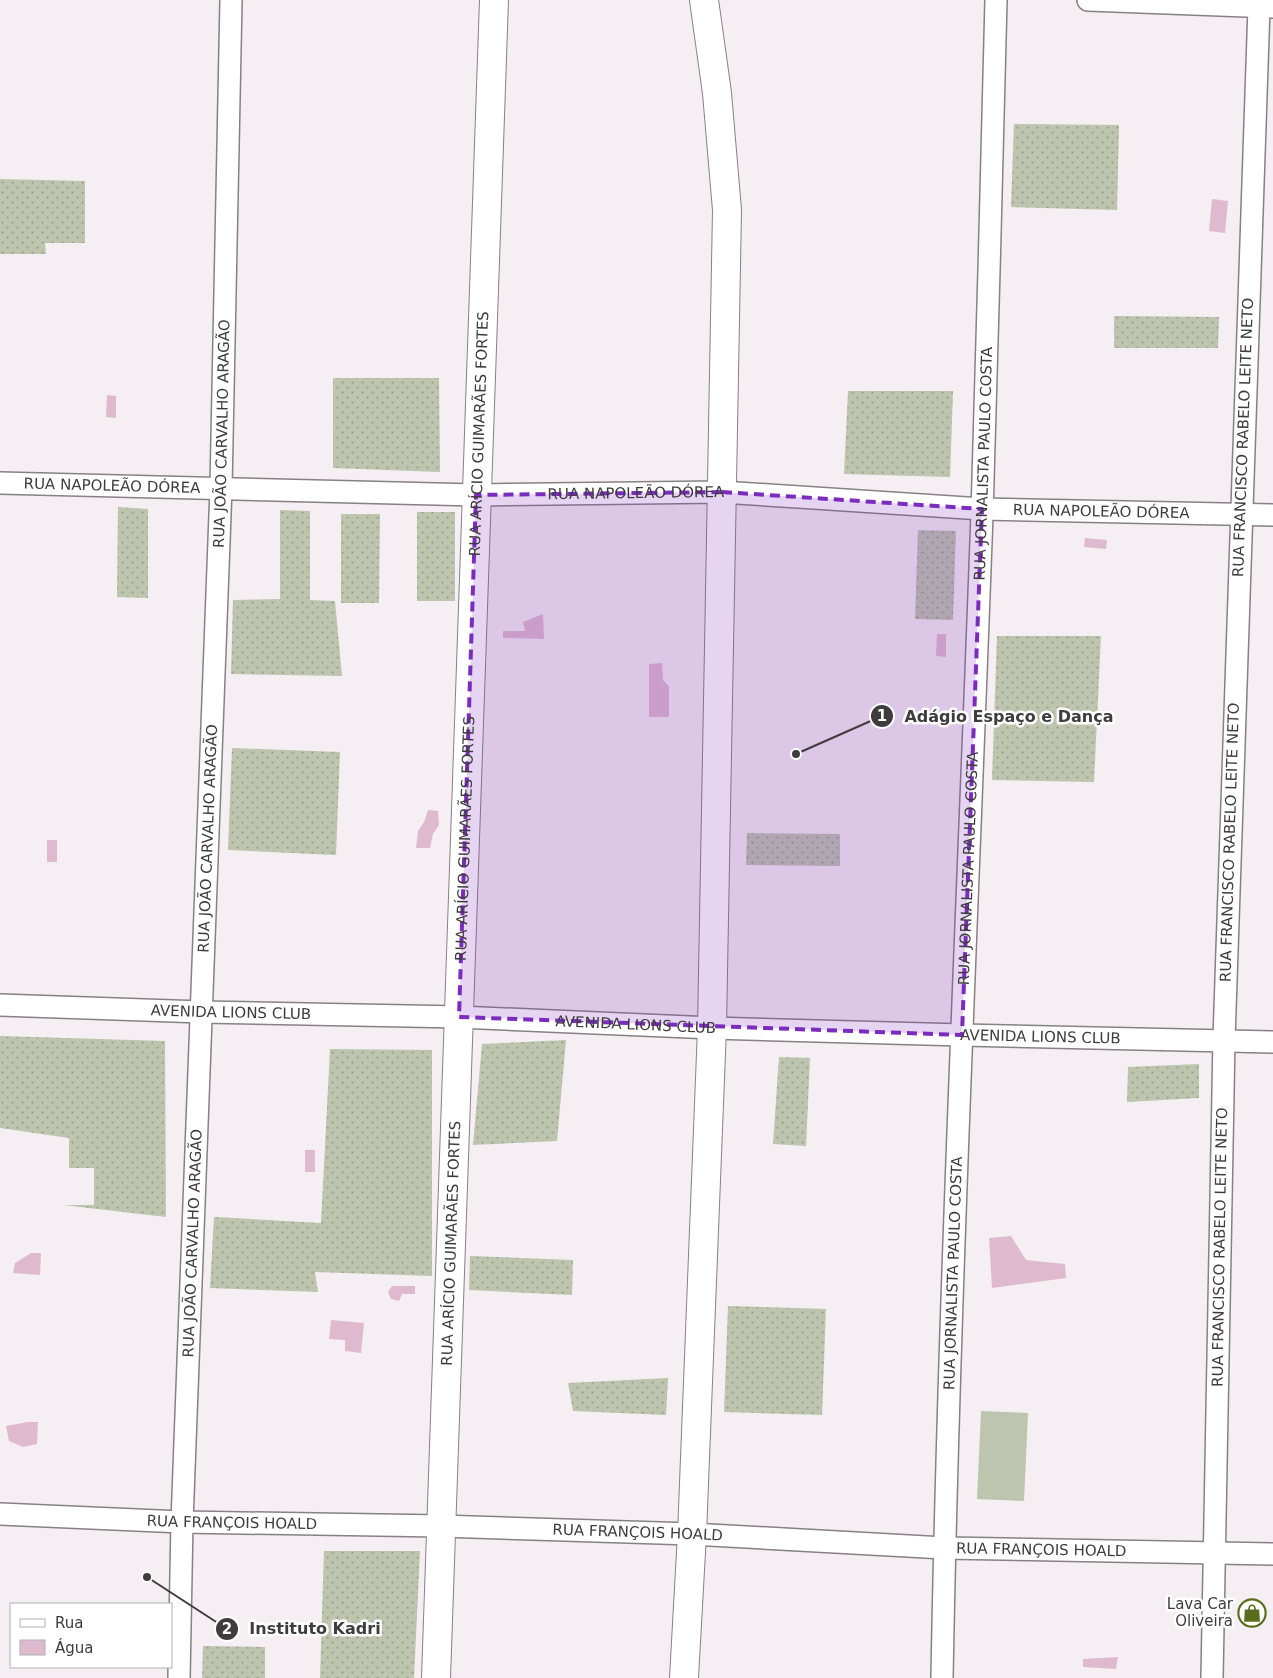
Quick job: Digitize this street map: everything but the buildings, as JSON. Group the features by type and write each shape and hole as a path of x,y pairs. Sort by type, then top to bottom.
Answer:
{"street":[{"name":"RUA JOÃO CARVALHO ARAGÃO","path":"179,1678 182,1522 221,488 232,0"},
{"name":"RUA ARÍCIO GUIMARÃES FORTES","path":"436,1678 494,0"},
{"path":"684,1678 692,1534 712,1028 727,210 717,92 704,0"},
{"name":"RUA JORNALISTA PAULO COSTA","path":"942,1678 944,1548 982,509 996,0"},
{"path":"1088,0 1266,7"},
{"name":"RUA FRANCISCO RABELO LEITE NETO","path":"1212,1678 1216,1553 1224,1042 1240,514 1266,7"},
{"name":"RUA NAPOLEÃO DÓREA","path":"0,483 476,495 722,492 982,509 1273,515"},
{"name":"AVENIDA LIONS CLUB","path":"0,1005 202,1012 460,1017 712,1028 1273,1042"},
{"name":"RUA FRANÇOIS HOALD","path":"0,1514 182,1522 441,1526 692,1534 944,1548 1273,1554"}],"highlighted area":[{"path":"722,492 982,509 962,1035 459,1017 476,495"}],"green space":[{"path":"1014,124 1119,125 1117,210 1011,207"},
{"path":"0,179 85,181 85,243 45,243 46,254 0,254"},
{"path":"1114,316 1219,317 1218,348 1114,348"},
{"path":"333,378 439,378 440,472 333,468"},
{"path":"848,391 953,391 950,477 844,474"},
{"path":"118,507 148,509 148,598 117,597"},
{"path":"280,510 310,511 310,600 335,601 342,676 231,674 233,600 280,599"},
{"path":"417,512 455,512 455,601 417,601"},
{"path":"341,514 380,514 379,603 341,603"},
{"path":"918,530 956,531 953,620 915,619"},
{"path":"997,636 1101,636 1094,782 992,780"},
{"path":"232,748 340,752 336,855 228,850"},
{"path":"747,833 840,834 840,866 746,865"},
{"path":"0,1036 165,1041 166,1217 63,1205 94,1205 94,1168 69,1168 69,1138 0,1128"},
{"path":"566,1040 557,1141 473,1145 482,1044"},
{"path":"330,1049 432,1050 432,1276 315,1272 318,1292 210,1288 214,1217 321,1223"},
{"path":"779,1057 810,1058 806,1146 773,1144"},
{"path":"1199,1064 1199,1098 1127,1102 1128,1067"},
{"path":"470,1256 573,1260 572,1295 469,1290"},
{"path":"728,1306 826,1309 822,1415 724,1412"},
{"path":"668,1378 666,1415 573,1411 568,1383"},
{"path":"981,1411 1028,1413 1024,1501 977,1499"},
{"path":"324,1551 420,1551 414,1678 320,1678"},
{"path":"203,1646 265,1647 265,1678 202,1678"}],"water":[{"path":"1212,199 1228,201 1225,233 1209,231"},
{"path":"107,395 116,396 116,418 106,417"},
{"path":"1085,538 1107,540 1106,549 1084,547"},
{"path":"543,614 544,639 503,638 503,631 525,631 523,622"},
{"path":"937,634 946,634 946,657 936,656"},
{"path":"662,663 663,680 669,686 669,717 649,717 649,664"},
{"path":"428,810 438,811 439,825 433,834 430,848 416,848 418,831 424,822"},
{"path":"47,840 57,840 57,862 47,862"},
{"path":"305,1150 315,1150 315,1172 305,1172"},
{"path":"1011,1236 1026,1260 1065,1264 1066,1278 992,1288 989,1238"},
{"path":"31,1253 41,1253 40,1275 13,1273 15,1263"},
{"path":"392,1286 415,1286 415,1294 402,1294 399,1301 391,1299 388,1292"},
{"path":"331,1320 364,1323 361,1353 345,1351 345,1340 329,1339"},
{"path":"38,1422 37,1444 23,1447 9,1441 6,1426"},
{"path":"1118,1657 1116,1669 1083,1667 1083,1659"}],"place":[{"name":"Adágio Espaço e Dança","path":"796,754"},
{"name":"Instituto Kadri","path":"147,1577"},
{"name":"Lava Car Oliveira","path":"1252,1613"}]}
